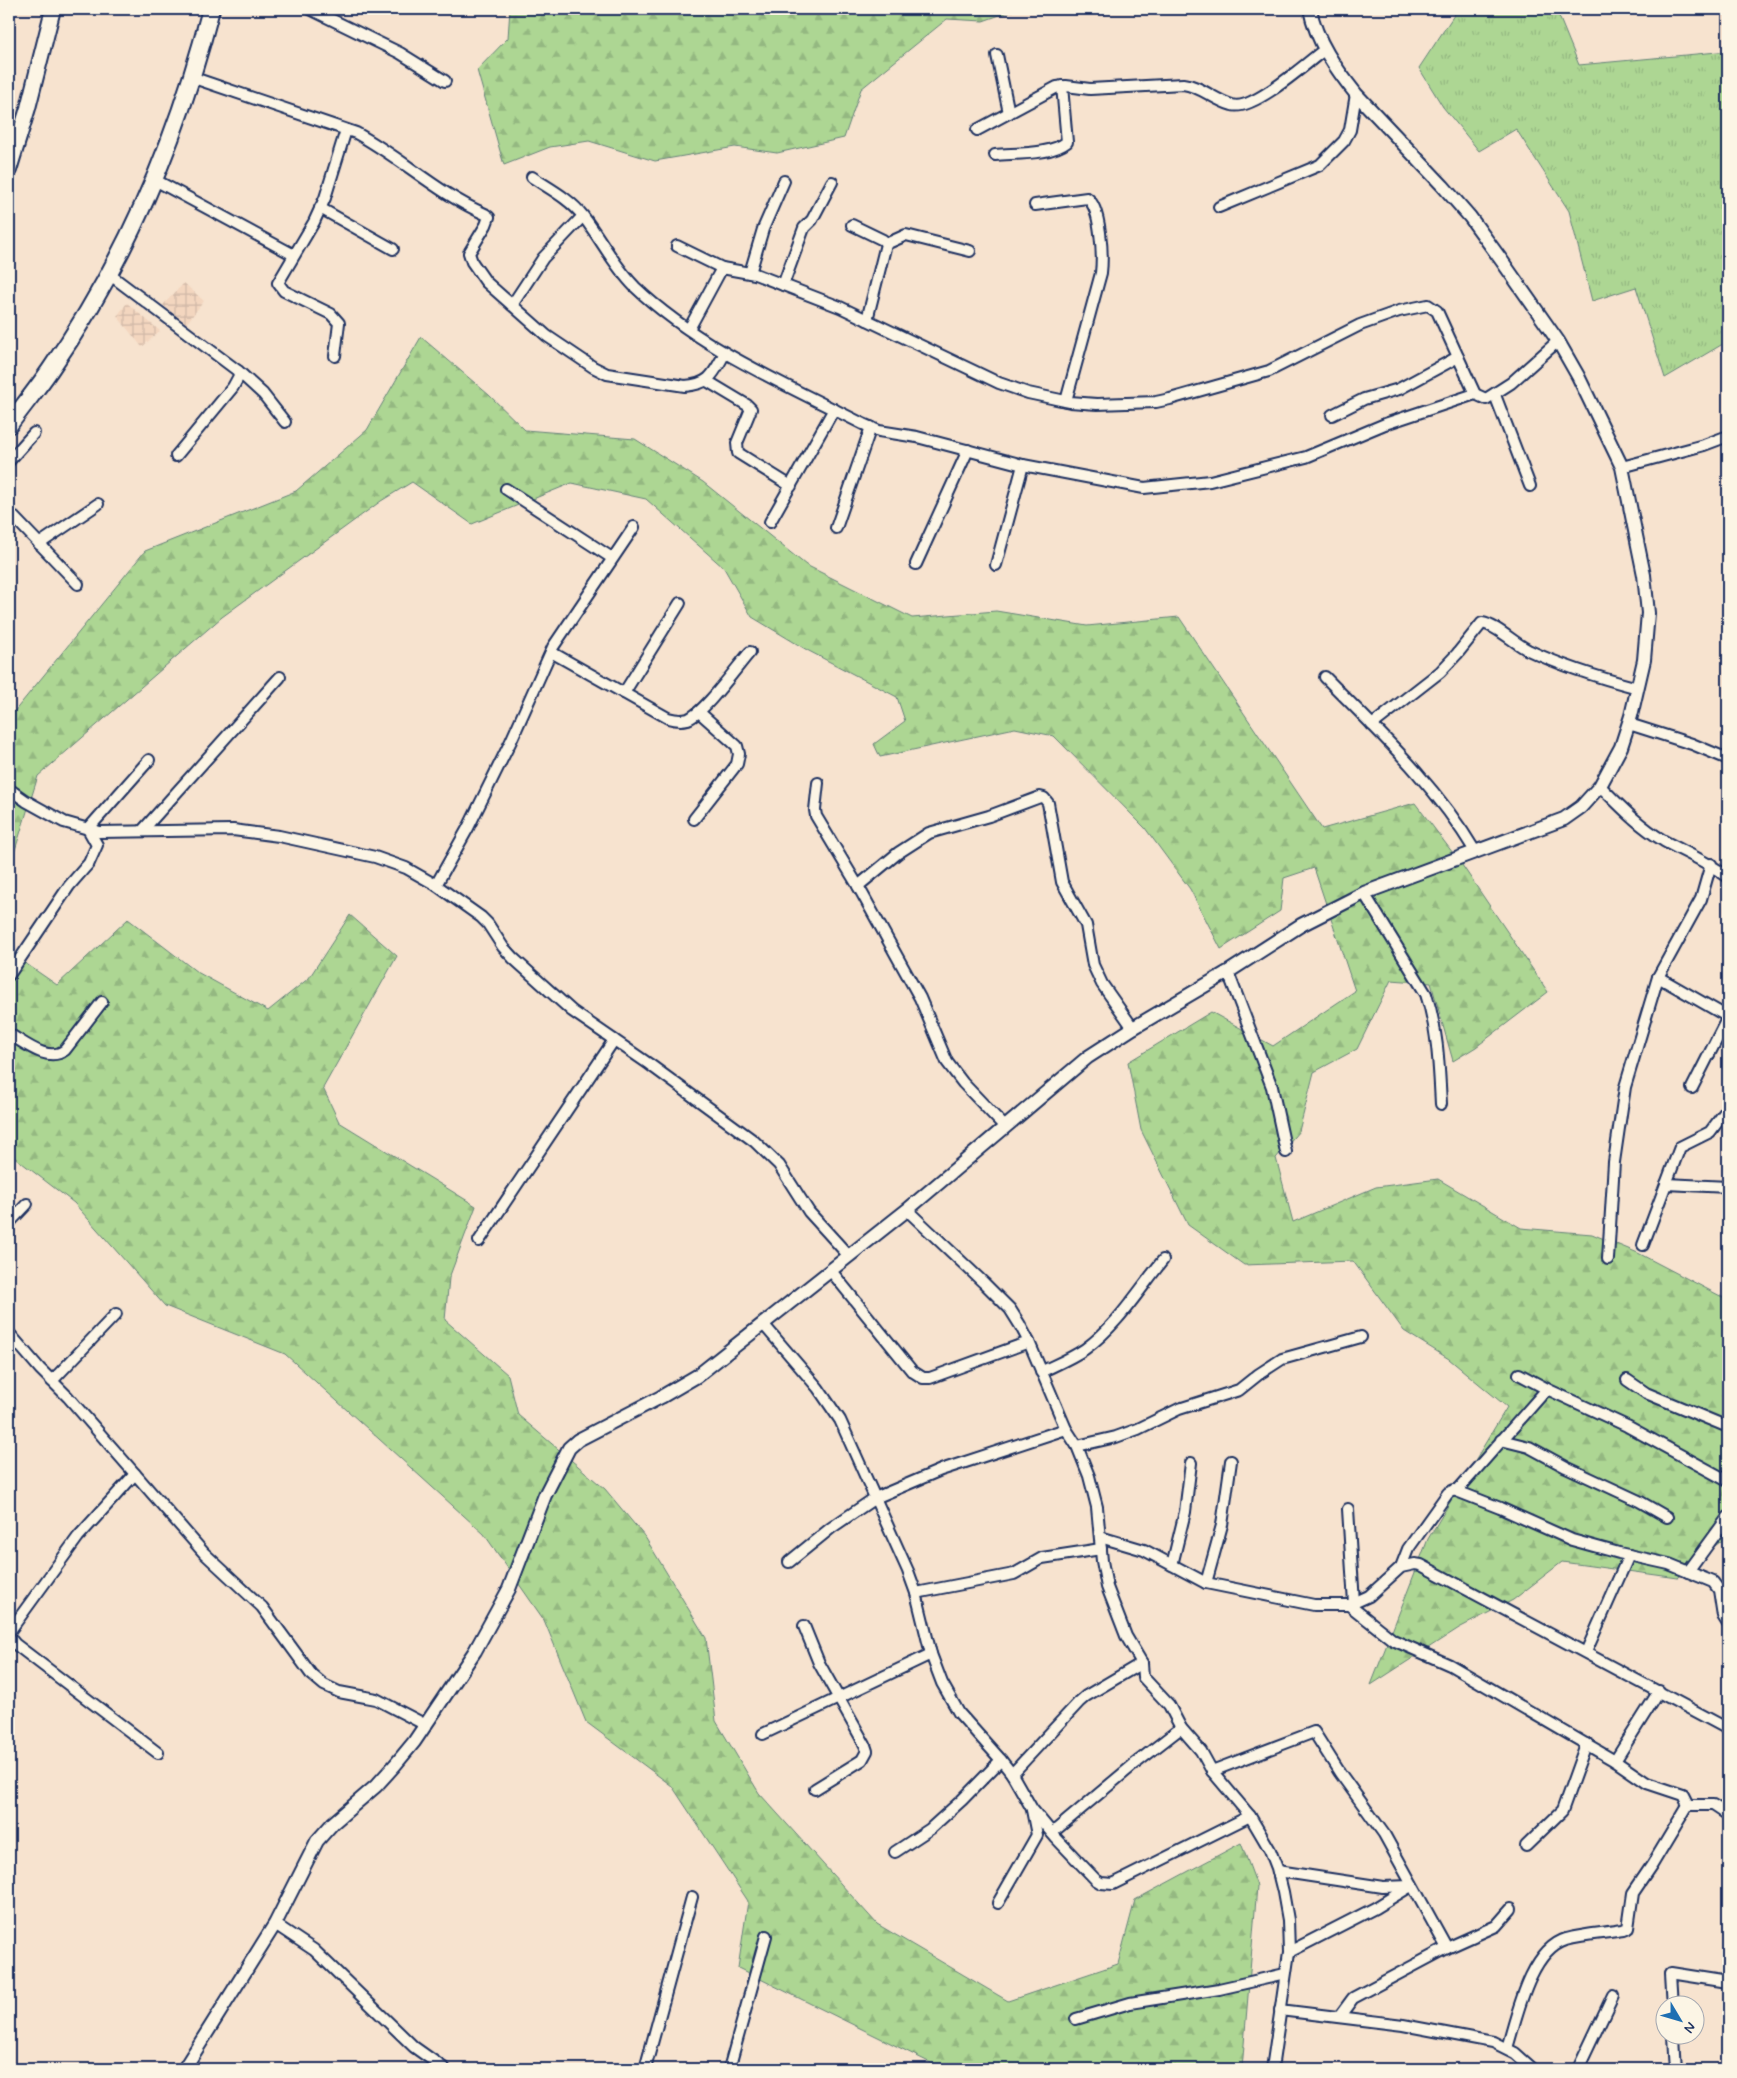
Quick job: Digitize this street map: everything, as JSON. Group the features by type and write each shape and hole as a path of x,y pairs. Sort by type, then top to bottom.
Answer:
{"highway":[{"path":"9,425 50,370 109,274 155,180 178,119 211,9"}],"main road":[{"path":"9,170 28,108 53,9"}],"street":[{"path":"184,2069 275,1924 317,1841 333,1823 376,1786 395,1765 426,1725 475,1651 509,1589 545,1495 569,1448 578,1440 697,1376 764,1325 907,1210 1004,1126 1088,1057 1133,1028 1301,926 1364,893 1564,819 1581,807 1600,786 1621,747 1628,724 1644,660 1648,614 1644,575 1622,467 1578,376 1558,341 1470,217 1342,77 1314,27 1310,9"},
{"path":"316,10 400,53 445,81"},
{"path":"977,130 1062,86 1090,89 1193,85 1230,105 1239,107 1248,105 1279,85 1325,49"},
{"path":"997,55 1009,113"},
{"path":"191,77 346,130 373,142 443,193 489,217 486,226 469,253 472,262 486,282 546,336 600,372 685,386 698,385 707,381 725,353"},
{"path":"995,155 1050,150 1060,148 1067,142 1062,86"},
{"path":"1219,207 1320,165 1344,141 1350,130 1356,94"},
{"path":"335,356 339,323 336,318 332,314 284,291 278,283 314,222 346,130"},
{"path":"532,177 569,201 583,216 614,262 634,286 689,329 725,353 871,428 968,450 1022,465 1144,488 1210,481 1306,457 1385,424 1475,394"},
{"path":"155,180 294,255"},
{"path":"750,273 763,229 784,181"},
{"path":"783,285 804,228 812,220 832,182"},
{"path":"1035,205 1087,198 1094,205 1097,219 1102,261 1101,273 1066,401"},
{"path":"320,208 393,250"},
{"path":"512,305 543,258 583,216"},
{"path":"852,225 883,240 886,244"},
{"path":"886,244 906,235 970,251"},
{"path":"867,320 886,244"},
{"path":"677,246 722,268 750,273 840,307 1000,383 1028,393 1066,401 1123,404 1156,402 1170,399 1269,371 1360,325 1428,305 1437,311 1475,394 1486,399 1535,363 1558,341"},
{"path":"689,329 722,268"},
{"path":"109,274 238,371 263,394 285,422"},
{"path":"1332,414 1364,399 1399,389 1458,357"},
{"path":"176,456 234,387 239,376 238,371"},
{"path":"707,381 751,409 737,443 738,453 791,486"},
{"path":"1495,394 1530,486"},
{"path":"770,522 834,409"},
{"path":"836,528 871,428"},
{"path":"9,461 34,433"},
{"path":"1622,467 1704,445 1728,436"},
{"path":"916,564 968,450"},
{"path":"996,565 1022,465"},
{"path":"506,489 612,558"},
{"path":"39,544 98,504"},
{"path":"9,512 78,584"},
{"path":"436,885 468,828 511,741 551,652 634,527"},
{"path":"624,693 680,603"},
{"path":"1372,725 1440,672 1482,623 1526,649 1554,662 1590,676 1638,688"},
{"path":"551,652 668,718 679,720 699,712 750,652"},
{"path":"1325,676 1434,790 1457,821 1475,851"},
{"path":"142,831 280,677"},
{"path":"694,819 737,764 739,754 737,746 699,712"},
{"path":"1628,724 1692,744 1728,759"},
{"path":"88,828 149,760"},
{"path":"818,783 816,816 858,886 920,998 947,1062 963,1083 1004,1126"},
{"path":"1600,786 1633,819 1649,831 1711,864 1728,877"},
{"path":"9,789 26,801 64,822 99,832 233,830 278,836 375,857 406,868 436,885 488,924 503,947 513,958 572,1011 754,1141 769,1154 779,1165 809,1212 849,1256"},
{"path":"858,886 898,853 929,833 1044,798 1048,803 1062,882 1067,895 1086,925 1093,965 1102,984 1133,1028"},
{"path":"9,975 69,886 89,863 97,845 88,828"},
{"path":"1608,1259 1614,1162 1625,1087 1658,977 1701,899 1711,864"},
{"path":"1364,893 1426,994 1431,1009 1438,1052 1441,1104"},
{"path":"1228,972 1272,1087 1286,1152"},
{"path":"1658,977 1728,1017 1692,1088"},
{"path":"9,1034 49,1055 58,1055 65,1050 102,1002"},
{"path":"479,1241 614,1040"},
{"path":"1643,1245 1680,1147 1710,1132 1728,1108"},
{"path":"1666,1184 1728,1187"},
{"path":"9,1223 27,1204"},
{"path":"907,1210 1010,1309 1029,1342 1066,1429 1077,1446 1089,1476 1097,1507 1107,1587 1126,1636 1142,1663 1143,1677 1168,1705 1181,1728 1201,1751 1212,1771 1250,1816 1270,1850 1278,1871 1288,1920 1288,1952 1272,2069"},
{"path":"1041,1372 1083,1350 1099,1338 1163,1260"},
{"path":"831,1271 912,1370 923,1378 930,1378 1029,1342"},
{"path":"52,1381 116,1314"},
{"path":"764,1325 818,1388 840,1420 916,1593 931,1654 942,1683 959,1713 1012,1774 1032,1809 1096,1880 1107,1885 1113,1884 1250,1816"},
{"path":"9,1334 68,1397 212,1562 262,1606 311,1674 338,1692 376,1699 426,1725"},
{"path":"1077,1446 1116,1437 1138,1429 1178,1409 1239,1390 1282,1359 1361,1337"},
{"path":"1520,1374 1547,1389 1627,1426 1728,1481"},
{"path":"1627,1380 1646,1393 1728,1427"},
{"path":"1457,1491 1547,1389"},
{"path":"788,1562 831,1528 874,1498 941,1470 1066,1429"},
{"path":"1501,1440 1529,1447 1639,1501 1667,1518"},
{"path":"1206,1583 1222,1525 1231,1461"},
{"path":"1172,1565 1185,1512 1191,1462"},
{"path":"135,1474 78,1537 9,1632 10,1638 15,1644 158,1753"},
{"path":"1100,1537 1144,1550 1206,1583 1314,1605 1352,1604 1369,1596 1401,1567 1408,1549 1448,1493 1454,1490 1572,1540 1629,1556 1669,1564 1713,1582 1717,1586 1723,1616 1728,1624"},
{"path":"1348,1509 1352,1604 1393,1640 1450,1665 1615,1761 1647,1782 1683,1795 1688,1805"},
{"path":"1688,1572 1728,1517"},
{"path":"916,1593 1014,1574 1042,1558 1101,1549"},
{"path":"1586,1652 1629,1556"},
{"path":"1401,1567 1415,1564 1421,1565 1728,1729"},
{"path":"804,1626 820,1662 867,1751 862,1760 815,1789"},
{"path":"763,1734 931,1654"},
{"path":"1012,1774 1086,1696 1142,1663"},
{"path":"1615,1761 1659,1691"},
{"path":"1052,1833 1181,1728"},
{"path":"1212,1771 1314,1732 1340,1773 1384,1834 1408,1876 1411,1886 1447,1948"},
{"path":"1526,1846 1562,1811 1586,1744"},
{"path":"895,1852 930,1828 962,1800 1001,1760"},
{"path":"1688,1805 1713,1805 1728,1815"},
{"path":"1507,2048 1525,1990 1539,1961 1549,1949 1566,1939 1628,1928 1633,1893 1688,1805"},
{"path":"998,1903 1037,1835 1032,1809"},
{"path":"1278,1871 1383,1887 1411,1886"},
{"path":"1288,1952 1375,1908 1411,1886"},
{"path":"645,2069 692,1897"},
{"path":"1338,2017 1353,1998 1447,1948 1496,1926 1511,1909"},
{"path":"275,1924 314,1950 414,2047 445,2069"},
{"path":"730,2069 766,1936"},
{"path":"1672,1996 1671,1972 1728,1982"},
{"path":"1076,2018 1130,2003 1219,1989 1285,1974"},
{"path":"1578,2069 1613,1995"},
{"path":"1280,2010 1403,2025 1493,2042 1507,2048 1533,2069"},
{"path":"1675,2046 1676,2069"}],"shaded area":[{"path":"184,283 204,301 186,324 163,305"},
{"path":"127,303 160,331 142,347 117,316"}],"green space":[{"path":"510,9 1017,9 983,21 947,19 861,89 844,138 777,153 735,147 655,161 589,141 550,147 504,165 477,70 508,38"},
{"path":"1458,9 1556,9 1579,65 1728,51 1728,341 1665,378 1636,287 1592,301 1569,211 1516,129 1479,151 1443,107 1419,68"},
{"path":"421,337 489,395 525,430 635,439 703,482 806,565 912,618 996,611 1087,626 1179,617 1322,829 1415,803 1462,865 1548,992 1476,1047 1453,1061 1431,983 1391,980 1357,1049 1314,1072 1299,1131 1276,1158 1293,1222 1376,1187 1438,1179 1521,1228 1592,1234 1638,1253 1728,1300 1728,1536 1699,1558 1678,1578 1562,1562 1513,1600 1459,1628 1371,1685 1428,1539 1507,1407 1449,1359 1404,1331 1353,1261 1244,1265 1188,1225 1141,1130 1128,1062 1211,1012 1273,1046 1355,991 1314,868 1284,878 1280,911 1221,949 1190,889 1145,828 1054,736 1015,728 880,757 874,744 905,721 897,697 807,650 752,617 724,568 646,499 572,483 472,524 412,482 381,501 222,617 38,776 11,863 9,893 9,718 145,551 296,491 367,430"},
{"path":"350,915 397,956 323,1088 339,1122 476,1206 449,1278 445,1320 508,1375 518,1415 605,1489 645,1537 706,1638 716,1721 759,1793 877,1924 1008,2001 1118,1964 1135,1900 1241,1843 1257,1886 1242,2069 943,2069 738,1968 748,1901 672,1786 586,1722 544,1620 484,1534 285,1354 165,1306 74,1203 9,1153 9,952 57,985 128,919 197,972 268,1011 309,978"}]}
